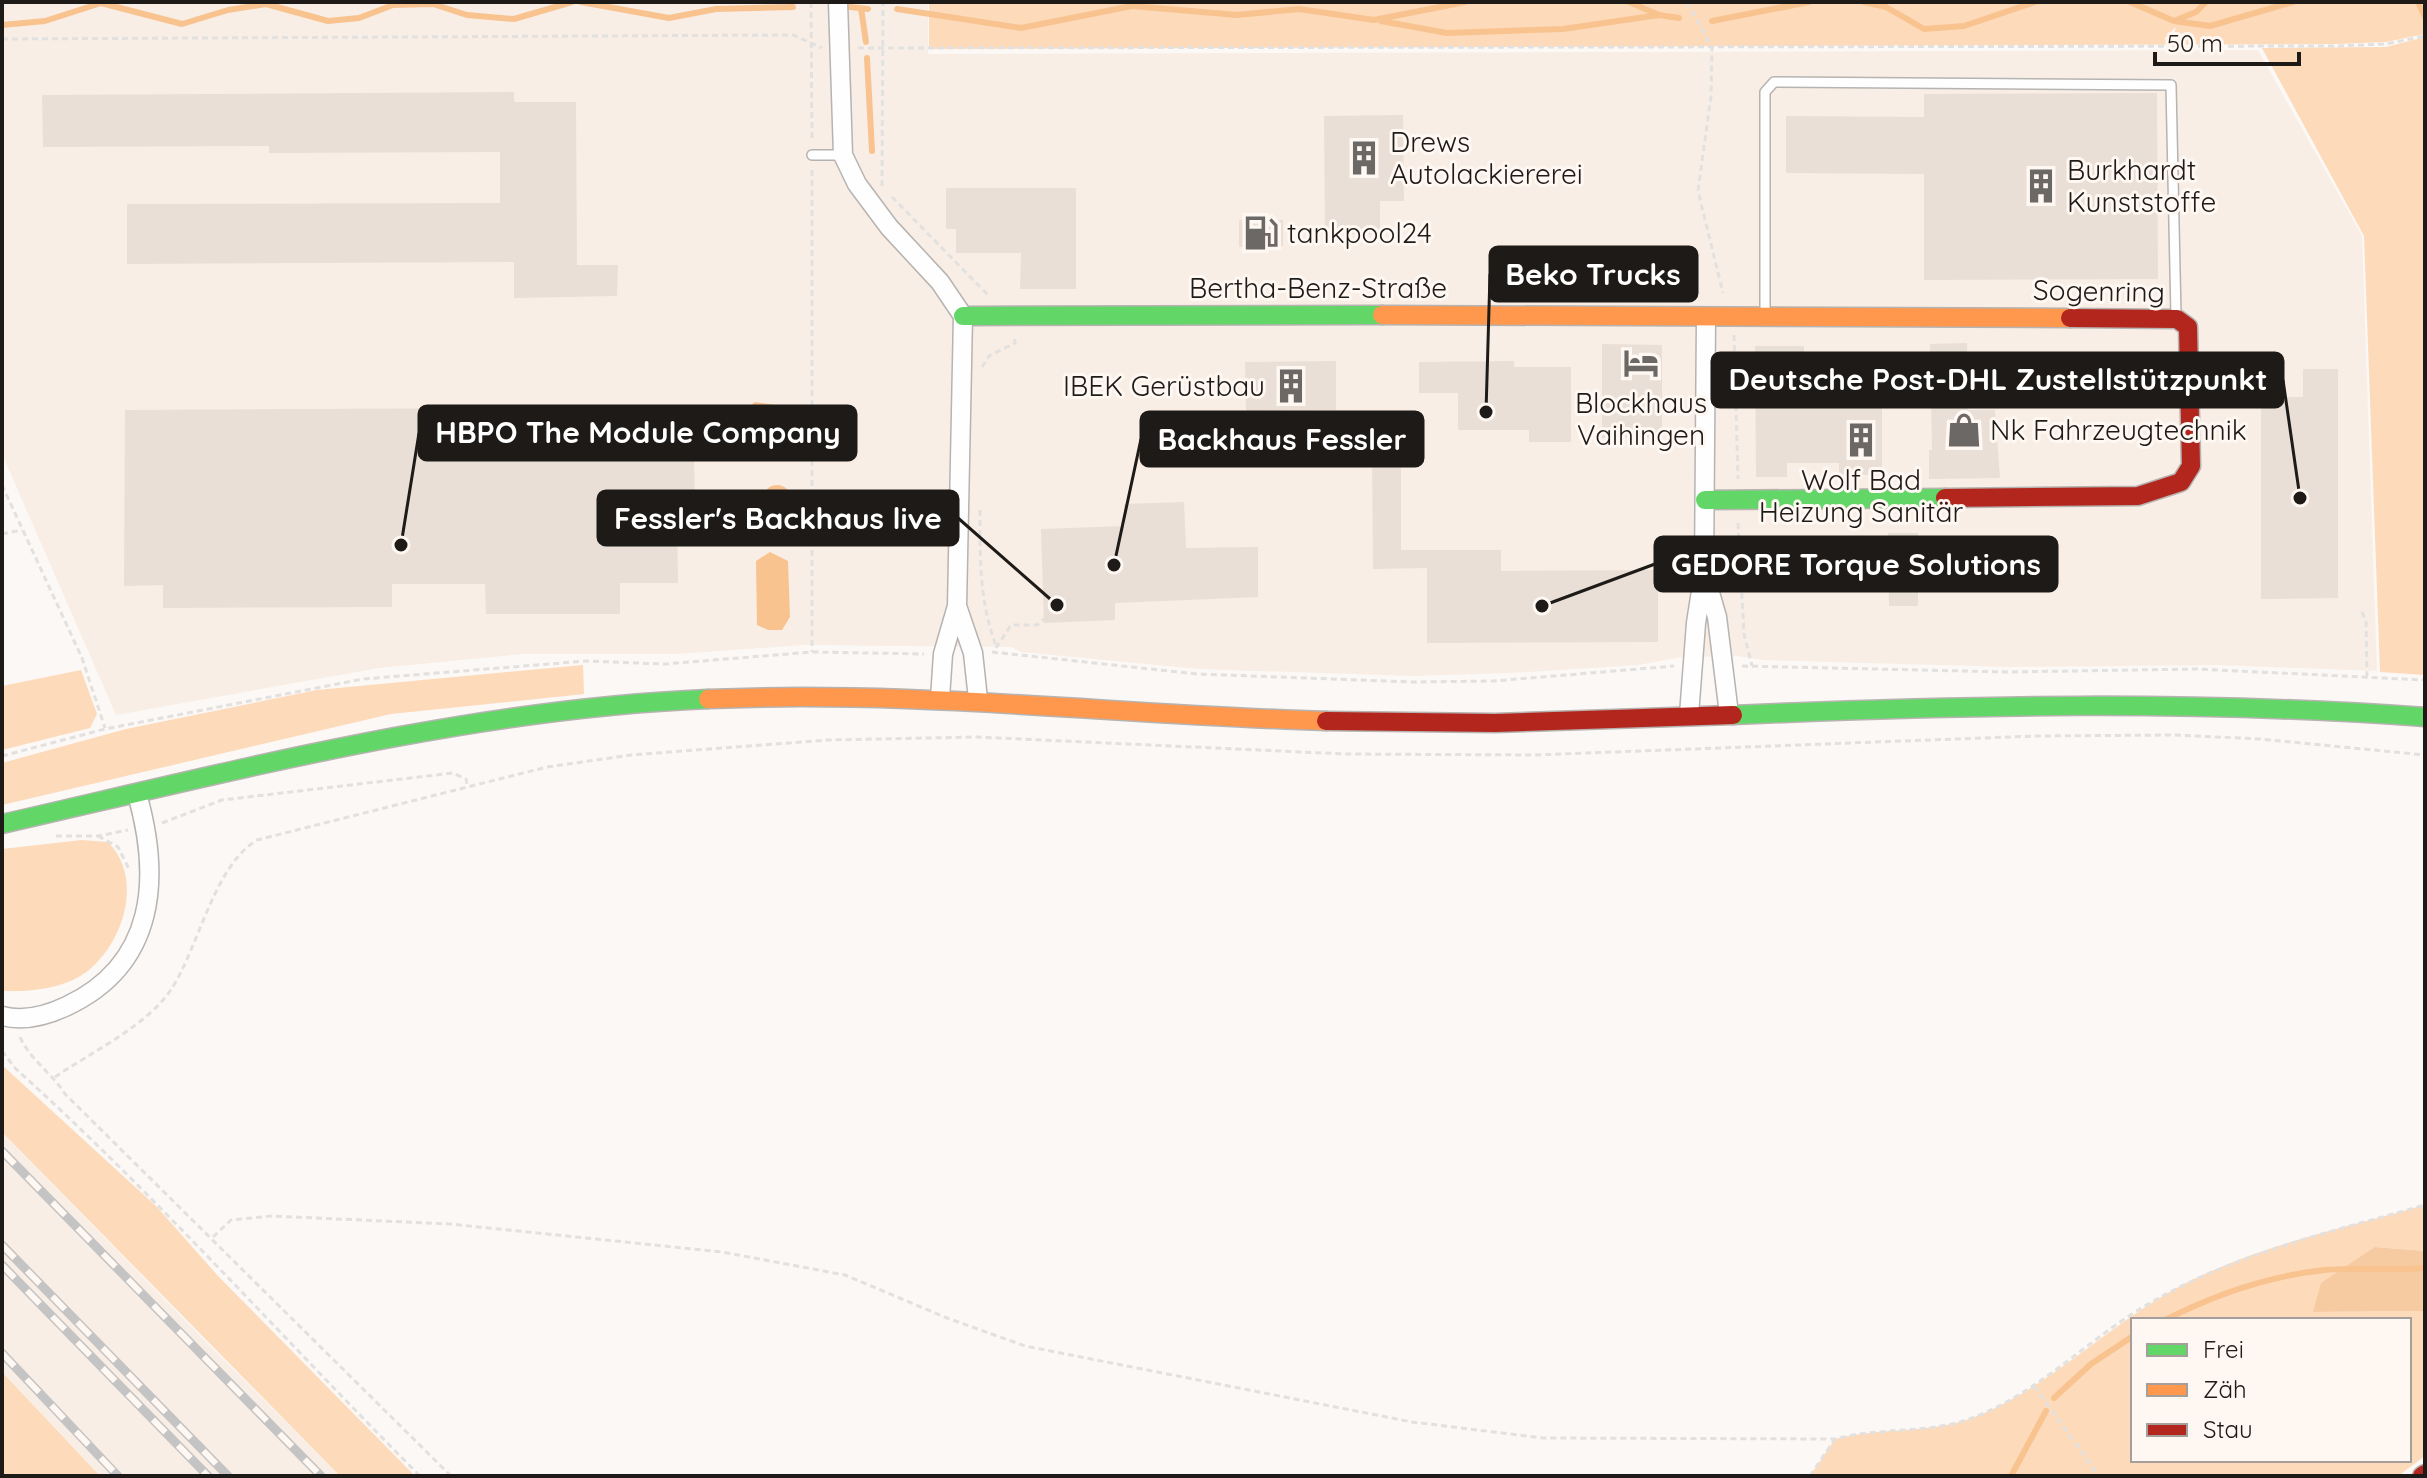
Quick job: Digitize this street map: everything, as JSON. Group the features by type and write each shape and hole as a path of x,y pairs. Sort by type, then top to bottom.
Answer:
{"street":[{"path":"838,2 843,155 857,184 889,227 940,282 963,316 957,606 943,654 940,698"},
{"name":"Sogenring","path":"1705,500 2138,496 2181,482 2191,466 2190,346 2188,327 2177,319 1765,314 1706,317"},
{"name":"Bertha-Benz-Straße","path":"963,316 1706,317"},
{"path":"1689,715 1696,623 1704,572 1706,317"},
{"path":"1704,572 1717,617 1729,714"},
{"path":"957,606 973,653 978,699"},
{"path":"2,824 327,749 542,715 771,696 978,699 1222,718 1349,723 1494,723 2117,703 2281,707 2425,717"},
{"path":"10,1018 83,999 122,964 146,911 150,874 146,826 137,794"}],"lane":[{"path":"1765,314 1765,92 1774,82 2171,85 2177,319"},
{"path":"812,155 843,155"}],"path":[{"path":"811,2 812,652"},
{"path":"1687,2 1712,47 1711,96 1698,191 1728,315"},
{"path":"2,39 793,35 811,43 839,49 2338,46 2386,44 2425,36"},
{"path":"2,485 82,658 105,729"},
{"path":"2,534 22,530"},
{"path":"2362,612 2366,621 2367,676"},
{"path":"996,652 1011,625 1037,625 1044,619"},
{"path":"2,756 105,729 363,679 586,661 717,663 812,652 943,654"},
{"path":"55,1077 162,1001 197,940 223,879 249,845 273,834 467,784 547,767 631,755 760,743 909,737 977,737 1345,754 1535,755 2035,736 2175,735 2425,755"},
{"path":"130,871 118,847 98,836 146,826 222,800 453,773 466,779 467,784"},
{"path":"10,1018 30,1057 55,1077 65,1094 213,1237 451,1476"},
{"path":"2,1051 159,1205 420,1476"},
{"path":"213,1237 231,1220 271,1216 450,1224 722,1252 845,1275 947,1318 1025,1346 1412,1422 1543,1438 1835,1439 1866,1430 1952,1424 1983,1413 2034,1386 2121,1320 2207,1273 2281,1246 2425,1205"},
{"path":"2034,1386 2099,1476"},
{"path":"1810,1476 1835,1439"}],"shaded area":[{"path":"2,2 928,2 928,54 2258,50 2362,236 2377,671 2218,665 2009,667 1764,660 1737,656 1682,657 1638,665 1512,673 1414,676 1199,669 1021,652 1011,647 804,645 677,654 522,654 379,668 116,715 2,454"},
{"path":"929,2 2416,2 2425,23 2425,34 2386,42 2337,44 929,49"},
{"path":"2425,37 2425,675 2380,672 2364,236 2262,48 2386,47"},
{"path":"755,402 783,406 784,423 779,429 756,428 749,422 748,407"},
{"path":"777,485 787,489 791,499 787,509 777,513 767,509 763,499 767,489"},
{"path":"770,552 788,561 790,617 782,630 768,630 757,625 756,561"},
{"path":"583,665 584,694 391,714 2,805 2,763 126,729 317,690"},
{"path":"81,670 97,714 90,728 2,750 2,686"},
{"path":"82,840 108,842 119,856 125,872 125,907 112,941 90,969 70,981 36,990 2,991 2,849"},
{"path":"2,1065 157,1207 218,1276 415,1476 340,1476 2,1132"},
{"path":"2,1132 340,1476 100,1476 2,1372"},
{"path":"2425,1205 2425,1251 2375,1247 2313,1312 2425,1311 2425,1456 2398,1476 1810,1476 1835,1439 1939,1426 1972,1418 2025,1392 2151,1303 2177,1288 2236,1261"},
{"path":"2375,1247 2425,1251 2425,1311 2313,1312 2321,1283"},
{"path":"2,1372 100,1476 2,1476"}],"building":[{"path":"514,92 514,102 576,102 577,265 618,265 617,296 514,298 514,262 127,264 127,204 500,203 500,152 269,153 269,146 43,147 42,95"},
{"name":"Burkhardt Kunststoffe","path":"2157,93 2158,279 1924,280 1924,174 1786,173 1786,116 1924,117 1924,94"},
{"name":"Drews Autolackiererei","path":"1403,115 1404,201 1380,201 1380,234 1325,234 1324,116"},
{"path":"946,188 1076,188 1076,289 1020,289 1021,253 956,253 956,229 946,229"},
{"name":"tankpool24","path":"1239,220 1283,220 1283,246 1239,247"},
{"name":"Nk Fahrzeugtechnik","path":"1967,343 1968,410 1995,410 2000,478 1929,479 1929,450 1932,450 1930,344"},
{"path":"1602,344 1662,345 1662,438 1602,438"},
{"path":"1755,346 1804,346 1804,373 1828,373 1828,405 1882,405 1882,475 1839,475 1839,463 1787,463 1787,477 1756,477"},
{"name":"IBEK Gerüstbau","path":"1336,361 1336,410 1246,411 1245,362"},
{"path":"1514,361 1514,367 1571,367 1571,442 1529,442 1529,430 1458,430 1458,393 1419,393 1419,362"},
{"path":"2303,369 2338,369 2338,598 2261,599 2261,397 2303,397"},
{"path":"675,407 677,434 701,430 711,446 703,458 694,460 695,508 677,508 678,583 620,583 620,614 486,614 485,584 392,584 392,607 163,608 163,585 124,586 125,410"},
{"path":"1401,453 1401,550 1501,550 1501,571 1658,570 1658,642 1427,643 1427,568 1373,569 1372,454"},
{"path":"1184,502 1186,548 1258,547 1258,597 1115,603 1115,620 1044,623 1041,529 1125,526 1124,504"},
{"path":"1888,533 1918,533 1918,606 1889,606"}],"waterway":[{"path":"2,25 45,21 101,3 182,24 228,10 266,4 328,21 359,18 393,5 433,4 467,15 514,19 572,2"},
{"path":"581,2 669,18 716,9 793,7"},
{"path":"897,9 1021,28 1132,6 1237,15 1299,9 1374,20 1465,2"},
{"path":"1629,2 1659,15 1679,18"},
{"path":"1712,21 1809,2"},
{"path":"1864,2 1886,7 1924,29 1964,26 2035,2"},
{"path":"2130,2 2174,21 2196,12 2206,2"},
{"path":"2174,21 2210,26 2293,2"},
{"path":"2418,2 2425,17"},
{"path":"850,7 868,9"},
{"path":"861,8 866,42"},
{"path":"1381,21 1447,33 1563,29 1659,15"},
{"path":"867,58 872,151"},
{"path":"2169,1318 2223,1294 2283,1277 2337,1269 2425,1268"},
{"path":"2054,1398 2091,1364 2131,1337"},
{"path":"2011,1476 2046,1411"}],"railway":[{"path":"2,1151 321,1476"},
{"path":"2,1245 228,1476"},
{"path":"2,1265 208,1476"},
{"path":"2,1353 118,1476"}],"traffic: fast":[{"path":"963,316 1382,315"},
{"path":"1705,500 1945,498"},
{"path":"2,824 264,764 441,729 529,715 708,699"},
{"path":"1733,715 2165,706 2425,717"}],"traffic: slow":[{"path":"1382,315 2070,318"},
{"path":"708,699 940,700 1326,721"}],"traffic: jam":[{"path":"1945,498 2138,496 2181,482 2191,466 2188,327 2177,319 2070,318"},
{"path":"1326,721 1495,723 1733,715"}],"place":[{"name":"Drews Autolackiererei","path":"1364,158"},
{"name":"Burkhardt Kunststoffe","path":"2041,186"},
{"name":"tankpool24","path":"1261,233"},
{"name":"Blockhaus Vaihingen","path":"1641,363"},
{"name":"IBEK Gerüstbau","path":"1291,386"},
{"name":"Beko Trucks","path":"1486,412"},
{"name":"Nk Fahrzeugtechnik","path":"1964,430"},
{"name":"Wolf Bad Heizung Sanitär","path":"1861,440"},
{"name":"Deutsche Post-DHL Zustellstützpunkt","path":"2300,498"},
{"name":"HBPO The Module Company","path":"401,545"},
{"name":"Backhaus Fessler","path":"1114,565"},
{"name":"Fessler's Backhaus live","path":"1057,605"},
{"name":"GEDORE Torque Solutions","path":"1542,606"}]}
